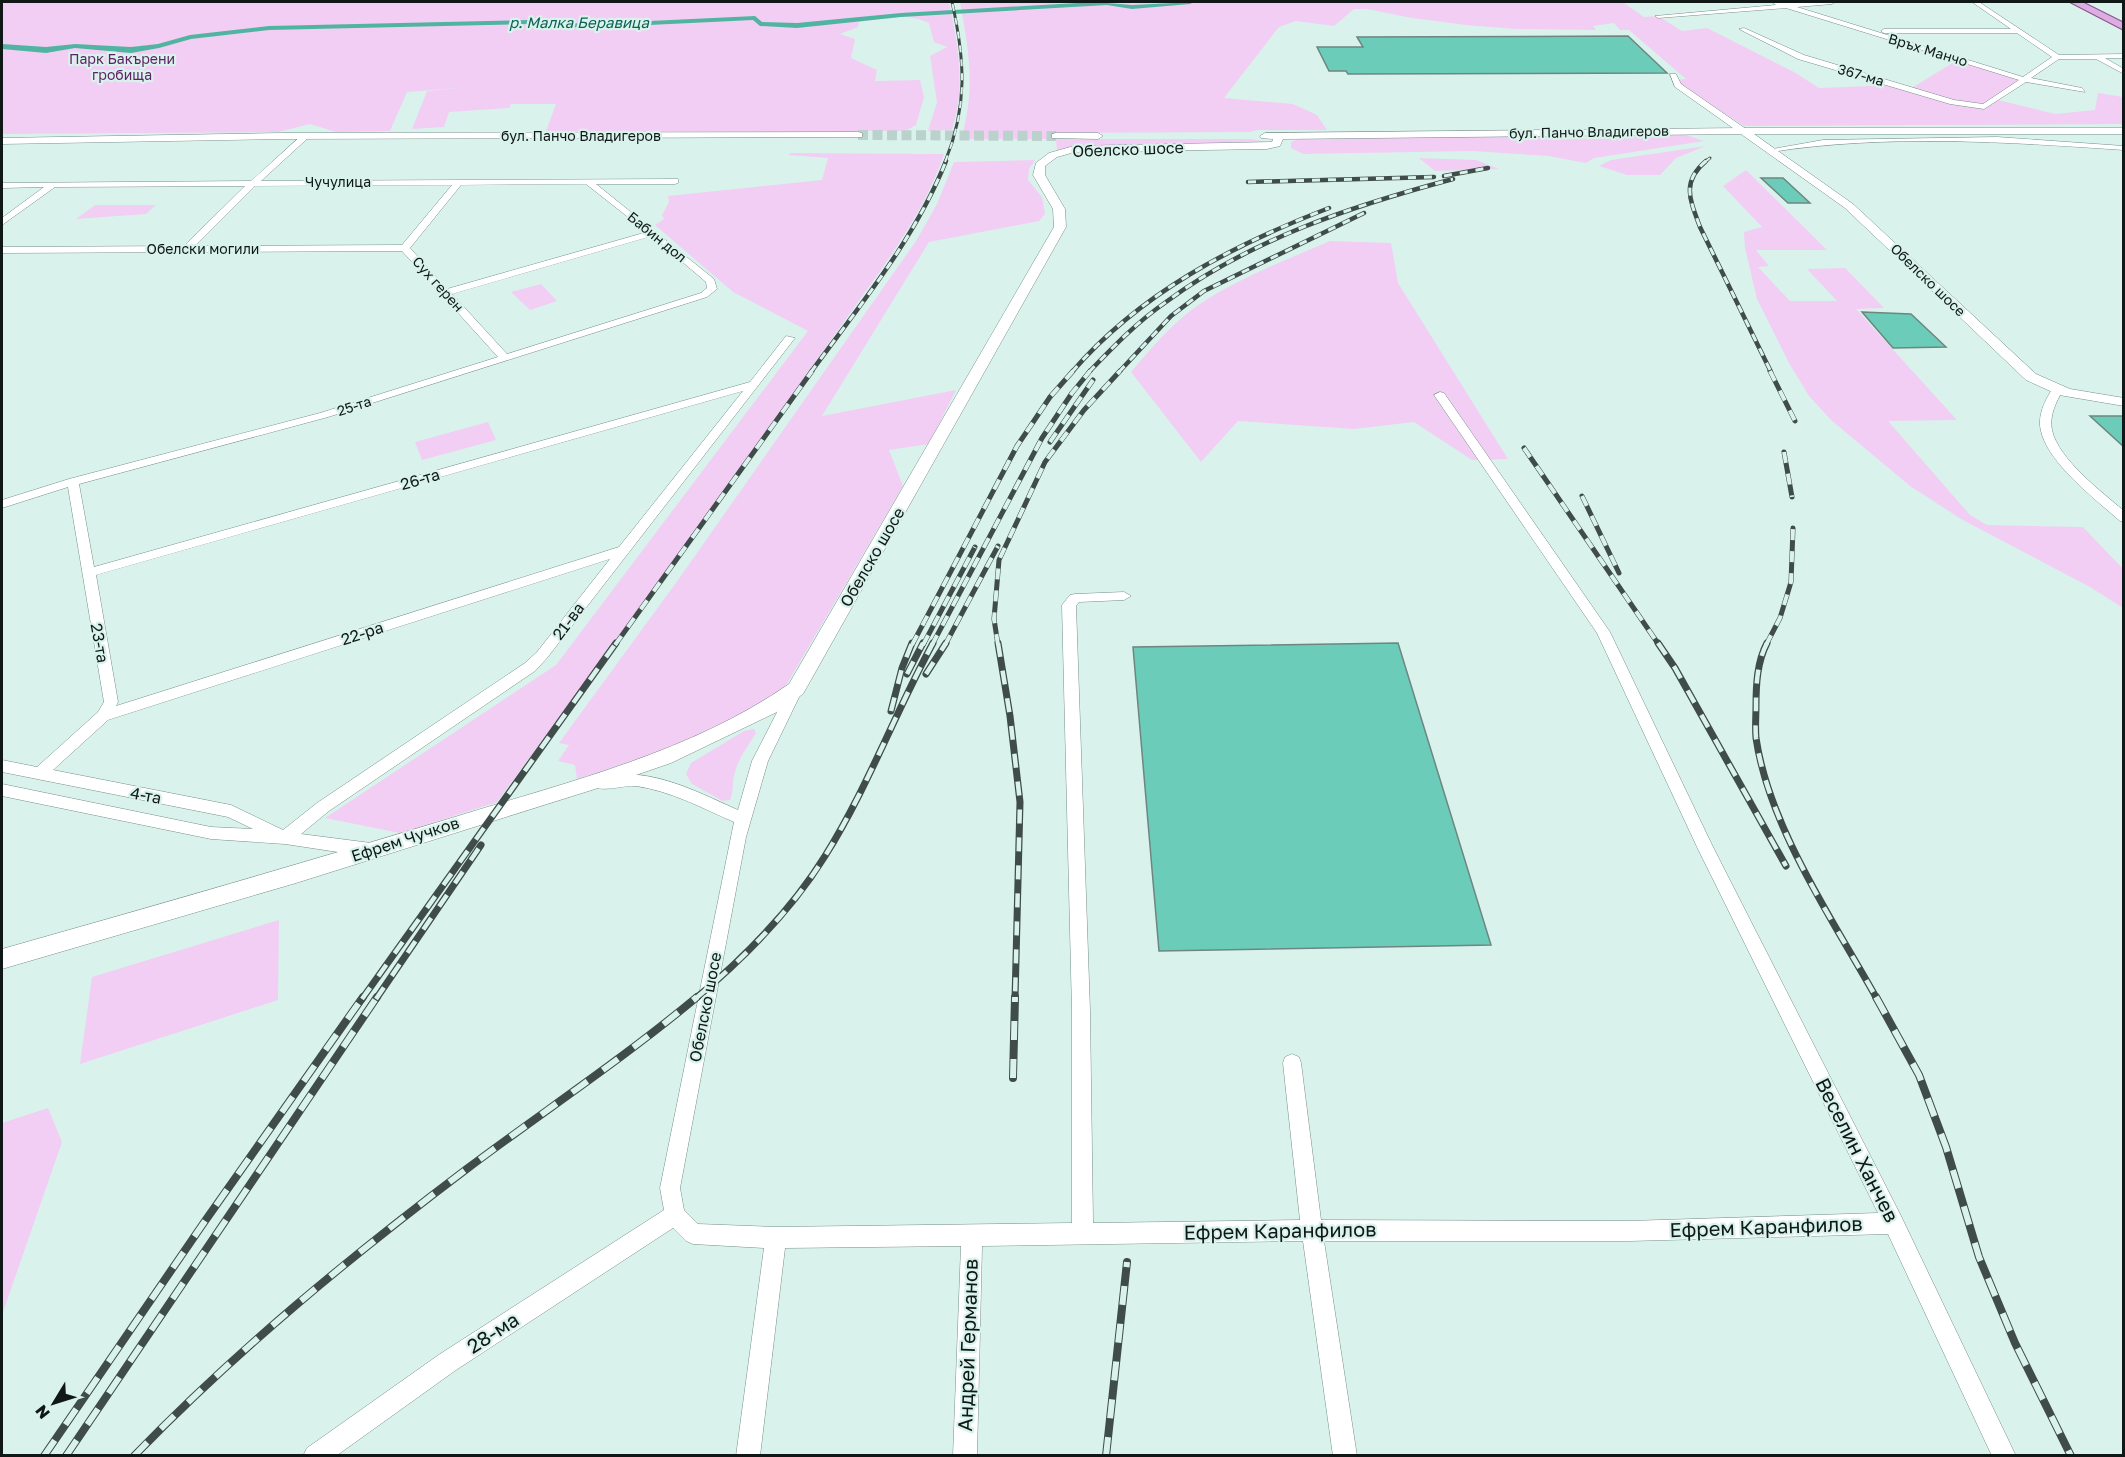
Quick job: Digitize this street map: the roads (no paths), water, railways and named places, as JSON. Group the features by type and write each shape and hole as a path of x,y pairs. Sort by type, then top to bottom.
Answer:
{"main road":[{"path":"2075,2 2124,27"}],"street":[{"name":"Връх Манчо","path":"1775,2 2023,79 2082,90"},
{"path":"1658,16 1832,2"},
{"path":"1975,2 2057,57"},
{"path":"1702,7 1712,12"},
{"name":"367-ма","path":"1742,29 1801,57 1953,102 1984,107 2023,79"},
{"path":"1868,31 2019,31"},
{"path":"2023,79 2057,57 2124,56"},
{"path":"2096,57 2124,72"},
{"path":"1673,76 1678,85 1743,131"},
{"name":"бул. Панчо Владигеров","path":"1173,136 1743,131 2123,131"},
{"name":"Обелско шосе","path":"1743,131 1849,207 2024,372 2057,390 2075,396 2124,402"},
{"name":"бул. Панчо Владигеров","path":"2,141 278,140 305,137 858,135"},
{"path":"1056,136 1115,136"},
{"name":"Обелско шосе","path":"675,1215 670,1188 736,849 760,761 796,689 1060,227 1059,209 1038,176 1040,165 1053,155 1074,149 1267,146 1276,144 1279,136"},
{"path":"187,249 305,137"},
{"path":"1771,150 1823,142 1997,139 2124,148"},
{"name":"Сух герен","path":"460,181 405,248 505,358"},
{"name":"Бабин дол","path":"587,181 711,281 712,289 704,295"},
{"name":"Чучулица","path":"2,184 675,181"},
{"path":"2,222 54,184"},
{"path":"447,292 654,233"},
{"name":"Обелски могили","path":"2,250 405,248"},
{"name":"25-та","path":"2,504 73,482 324,415 704,295"},
{"name":"21-ва","path":"285,838 323,807 530,667 542,656 621,551 790,338"},
{"name":"26-та","path":"88,573 753,385"},
{"path":"2057,390 2046,413 2047,434 2070,466 2124,518"},
{"name":"Веселин Ханчев","path":"1440,395 1603,632 1705,847 1894,1223 2004,1455"},
{"name":"23-та","path":"73,482 111,702 103,716"},
{"name":"22-ра","path":"103,716 621,551"},
{"path":"1083,1233 1081,1011 1069,605 1075,598 1124,596"},
{"name":"Ефрем Чучков","path":"2,959 588,784 664,758 770,707 796,689"},
{"path":"39,774 103,716"},
{"name":"4-та","path":"2,766 231,811 285,838"},
{"path":"588,784 633,780 668,786 744,819"},
{"name":"4-та","path":"2,790 211,833 285,838 371,850"},
{"path":"1292,1063 1312,1230 1345,1455"},
{"name":"Ефрем Каранфилов","path":"675,1215 693,1234 776,1238 1312,1230 1629,1231 1894,1223"},
{"name":"28-ма","path":"315,1455 448,1362 675,1215"},
{"name":"Андрей Германов","path":"965,1455 972,1235"},
{"path":"748,1455 776,1238"}],"waterway":[{"name":"р. Малка Беравица","path":"2,47 46,50 75,46 131,50 159,46 190,37 269,28 528,22 587,26 755,18 760,24 797,26 927,13 1107,3 1132,7 1190,2"}],"tunnel":[{"path":"858,135 1056,136"}],"railway":[{"path":"945,162 958,122 962,83 960,44 952,2"},
{"path":"1705,162 1710,158"},
{"path":"811,372 903,244 946,161"},
{"path":"1705,162 1693,176 1690,184 1693,208 1700,227 1771,372"},
{"path":"1444,176 1488,168"},
{"path":"1248,182 1434,177"},
{"path":"1090,371 1155,310 1232,260 1340,213 1453,179"},
{"path":"1072,372 1127,318 1190,274 1258,238 1329,208"},
{"path":"1119,372 1171,316 1204,291 1364,213"},
{"path":"615,645 812,371"},
{"path":"912,645 1017,446 1050,397 1073,371"},
{"path":"932,645 1042,438 1072,393 1090,371"},
{"path":"998,645 994,619 999,560 1045,462 1084,410 1120,371"},
{"path":"1770,371 1795,421"},
{"path":"1050,442 1093,380"},
{"path":"1524,448 1659,645"},
{"path":"1784,452 1792,497"},
{"path":"1582,496 1619,573"},
{"path":"1767,643 1780,618 1791,582 1793,528"},
{"path":"945,645 998,546"},
{"path":"923,645 975,547"},
{"path":"362,999 616,643"},
{"path":"891,711 902,668 912,643"},
{"path":"907,674 923,643"},
{"path":"695,999 766,933 812,876 868,778 933,643"},
{"path":"926,674 946,643"},
{"path":"998,643 1010,716 1020,802 1015,999"},
{"path":"1658,643 1675,668 1786,866"},
{"path":"1767,643 1759,666 1756,698 1756,738 1763,772 1788,839 1877,999"},
{"path":"376,999 481,845"},
{"path":"44,1456 205,1221 363,997"},
{"path":"66,1456 377,997"},
{"path":"134,1456 213,1379 338,1270 468,1168 613,1063 697,997"},
{"path":"1013,1078 1015,997"},
{"path":"1876,997 1919,1075 1946,1147 1979,1257 2015,1343 2071,1456"},
{"path":"1106,1456 1127,1262"}],"park label":[{"name":"Парк Бакърени гробища","path":"122,68"}]}
